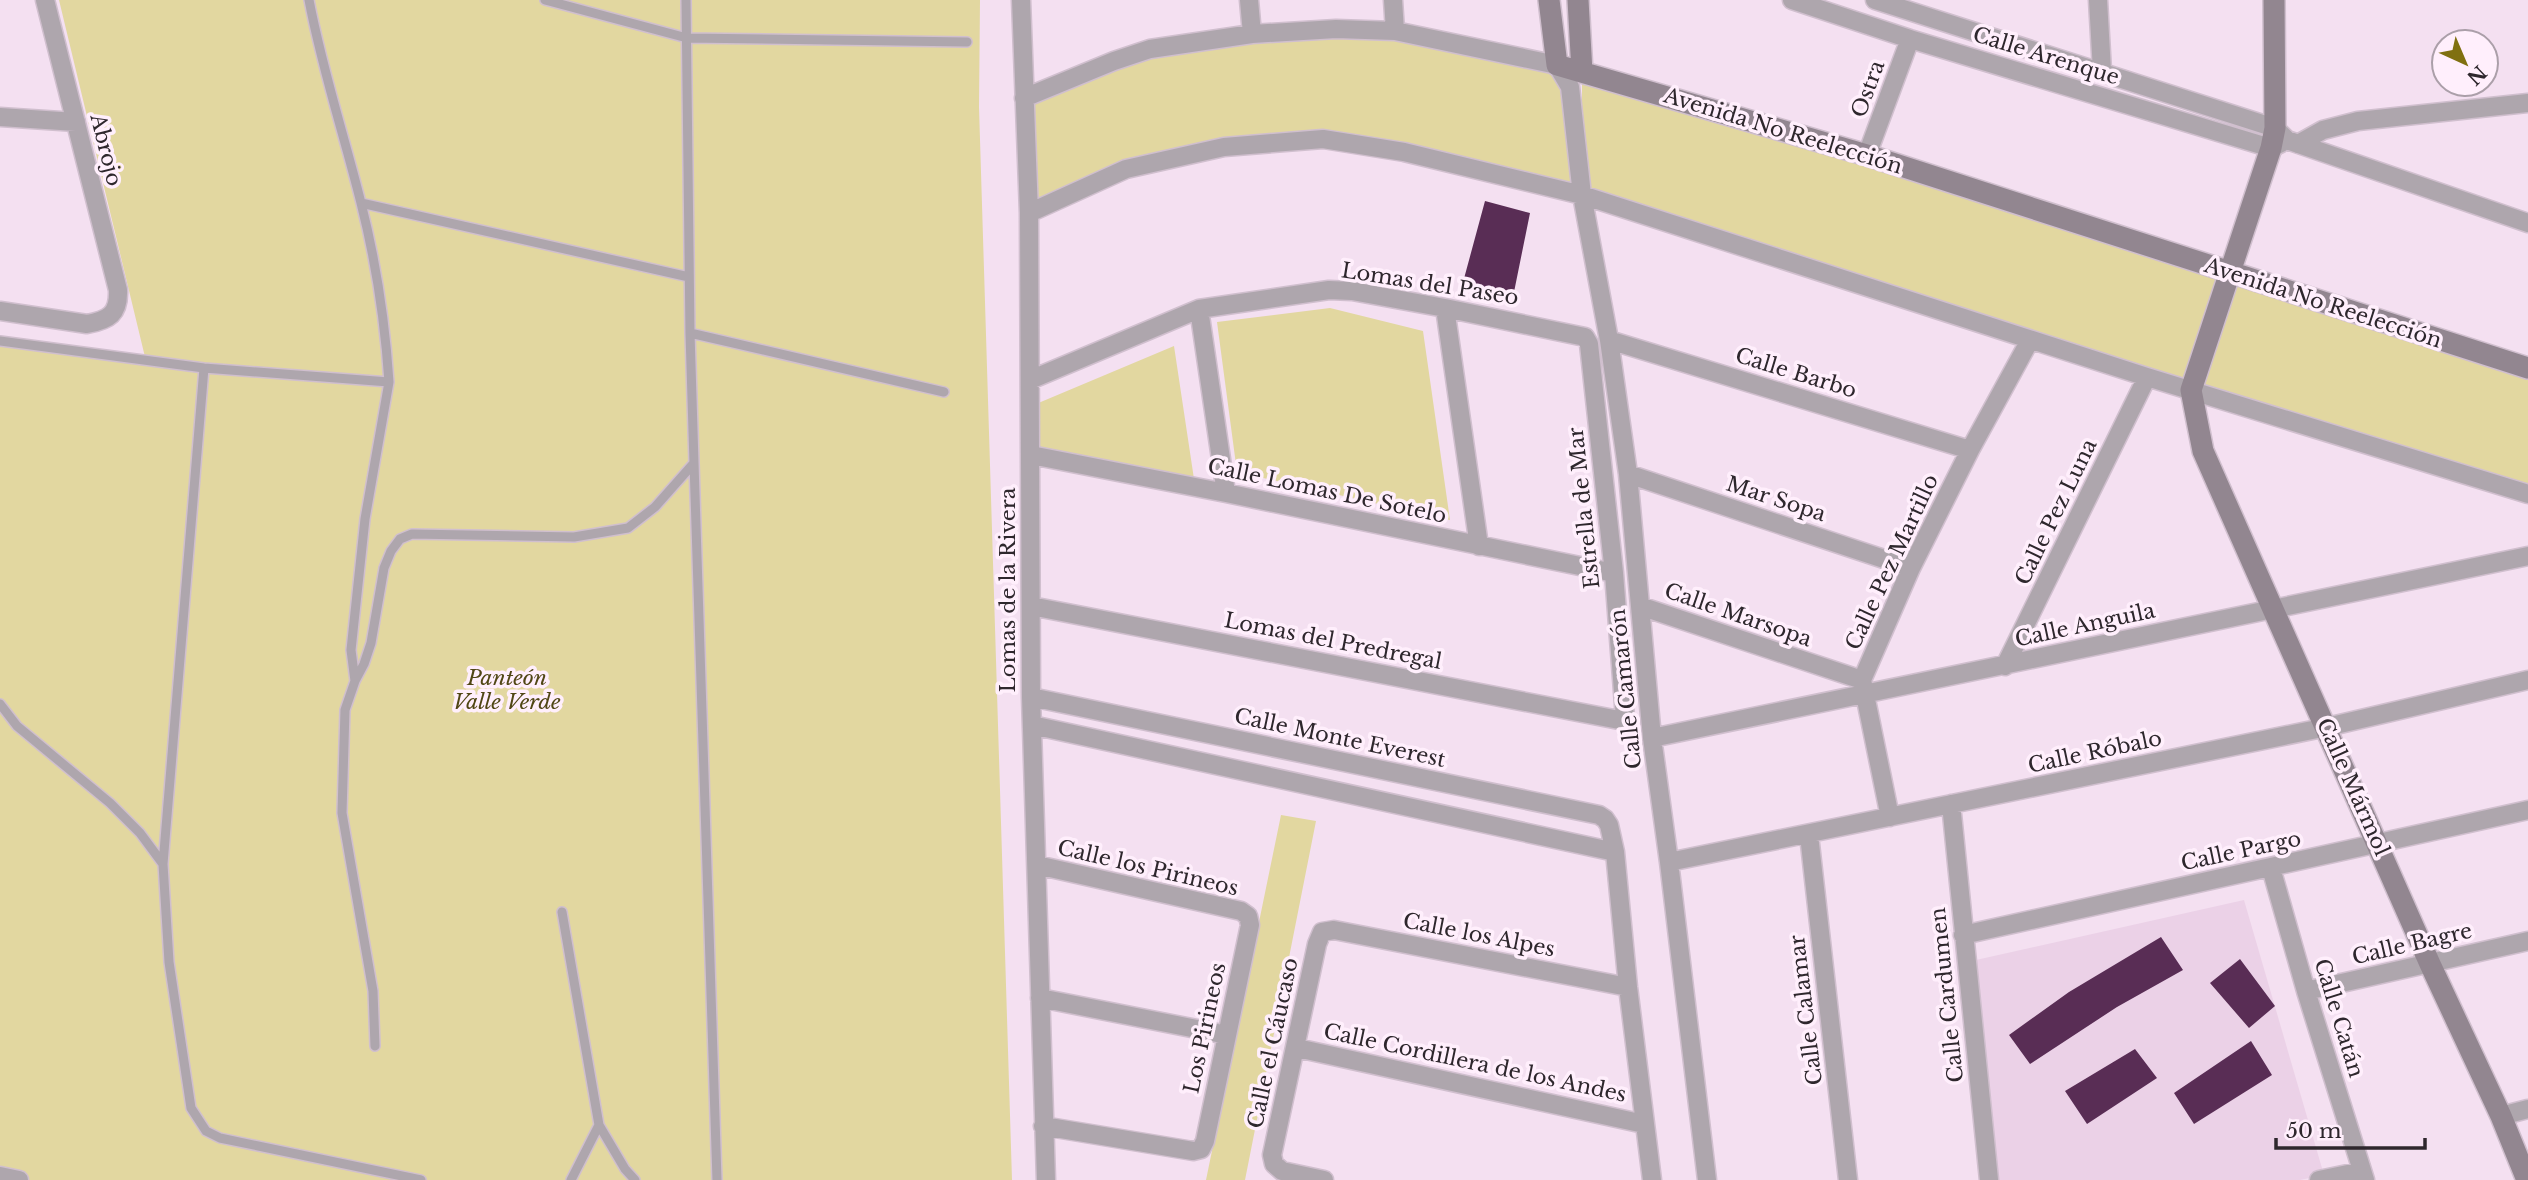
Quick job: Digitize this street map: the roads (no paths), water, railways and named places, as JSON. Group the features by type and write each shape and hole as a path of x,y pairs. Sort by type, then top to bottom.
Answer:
{"street":[{"name":"Abrojo","path":"0,311 87,324 99,322 115,311 119,302 44,0"},
{"name":"Lomas de la Rivera","path":"1021,0 1029,213 1031,726 1046,1180"},
{"path":"1249,0 1252,34"},
{"path":"1393,0 1395,31"},
{"path":"1549,0 1557,65"},
{"path":"1576,79 1578,0"},
{"name":"Calle Arenque","path":"1792,0 1910,39 2283,140"},
{"name":"Calle Arenque","path":"1875,0 1929,9 2283,140 2528,223"},
{"path":"2098,0 2102,71"},
{"path":"2191,390 2230,274 2283,140 2274,0"},
{"name":"Avenida No Reelección","path":"1024,97 1150,49 1252,34 1336,29 1395,31 1557,65 1576,79 1867,155 2528,368"},
{"name":"Ostra","path":"1867,155 1910,39"},
{"name":"Calle Camarón","path":"1576,79 1582,195 1609,340 1628,474 1652,738 1707,1180"},
{"path":"2283,140 2358,121 2528,103"},
{"path":"0,117 76,122"},
{"path":"1029,213 1126,169 1224,147 1323,139 1404,152 1582,195 2147,377 2528,494"},
{"name":"Lomas del Paseo","path":"1030,380 1199,309 1329,290 1352,291 1446,308 1585,337"},
{"path":"1446,308 1479,546"},
{"path":"1199,309 1226,493"},
{"name":"Estrella de Mar","path":"1585,337 1589,344 1614,573 1625,718"},
{"name":"Calle Barbo","path":"1609,340 1970,450"},
{"name":"Calle Pez Martillo","path":"1863,686 1911,568 1970,450 2030,340"},
{"name":"Calle Pez Luna","path":"2005,666 2147,377"},
{"name":"Calle Mármol","path":"2191,390 2203,451 2430,964 2501,1116 2527,1180"},
{"name":"Calle Lomas De Sotelo","path":"1031,455 1614,573"},
{"name":"Mar Sopa","path":"1628,474 1911,568"},
{"name":"Calle Anguila","path":"1652,738 1863,686 2005,666 2528,556"},
{"name":"Calle Marsopa","path":"1640,606 1863,686"},
{"name":"Lomas del Predregal","path":"1031,607 1619,720 1625,718"},
{"name":"Calle Róbalo","path":"1669,862 2327,727 2528,680"},
{"path":"1863,686 1890,817"},
{"name":"Calle Monte Everest","path":"1031,697 1599,815 1605,819 1615,852 1628,987 1652,1180"},
{"path":"1031,726 1615,852"},
{"name":"Calle Cardumen","path":"1951,804 1989,1180"},
{"name":"Calle Pargo","path":"1963,935 2528,810"},
{"name":"Calle Calamar","path":"1809,835 1848,1180"},
{"name":"Calle los Pirineos","path":"1037,865 1241,911 1248,916"},
{"name":"Calle Catán","path":"2272,868 2306,991 2363,1175"},
{"name":"Los Pirineos","path":"1043,1126 1193,1151 1201,1149 1205,1141 1250,925 1248,916"},
{"name":"Calle los Alpes","path":"1321,932 1334,930 1628,987"},
{"name":"Calle el Cáucaso","path":"1321,932 1272,1155 1274,1164 1282,1171 1324,1180"},
{"name":"Calle Bagre","path":"2306,991 2528,941"},
{"path":"1041,998 1227,1035"},
{"name":"Calle Cordillera de los Andes","path":"1297,1048 1644,1124"},
{"path":"2501,1116 2528,1109"},
{"path":"2319,1180 2363,1175"},
{"path":"0,1176 19,1180"}],"lane":[{"path":"309,0 318,49 362,203 383,308 389,383 365,519 351,650 355,681"},
{"path":"545,0 687,37 967,41"},
{"path":"686,0 690,333 717,1180"},
{"path":"362,203 689,277"},
{"path":"690,333 944,392"},
{"path":"0,341 204,368 389,383"},
{"path":"204,368 163,863 169,962 191,1108 198,1123 213,1136 421,1180"},
{"path":"375,1046 373,991 342,813 345,710 355,681 365,664 384,568 391,551 400,539 412,534 574,537 628,528 655,507 694,463"},
{"path":"0,704 17,726 120,813 140,833 163,863"},
{"path":"562,912 599,1125 625,1169 635,1180"},
{"path":"571,1180 599,1125"}],"park label":[{"name":"Panteón Valle Verde","path":"507,690"}]}
